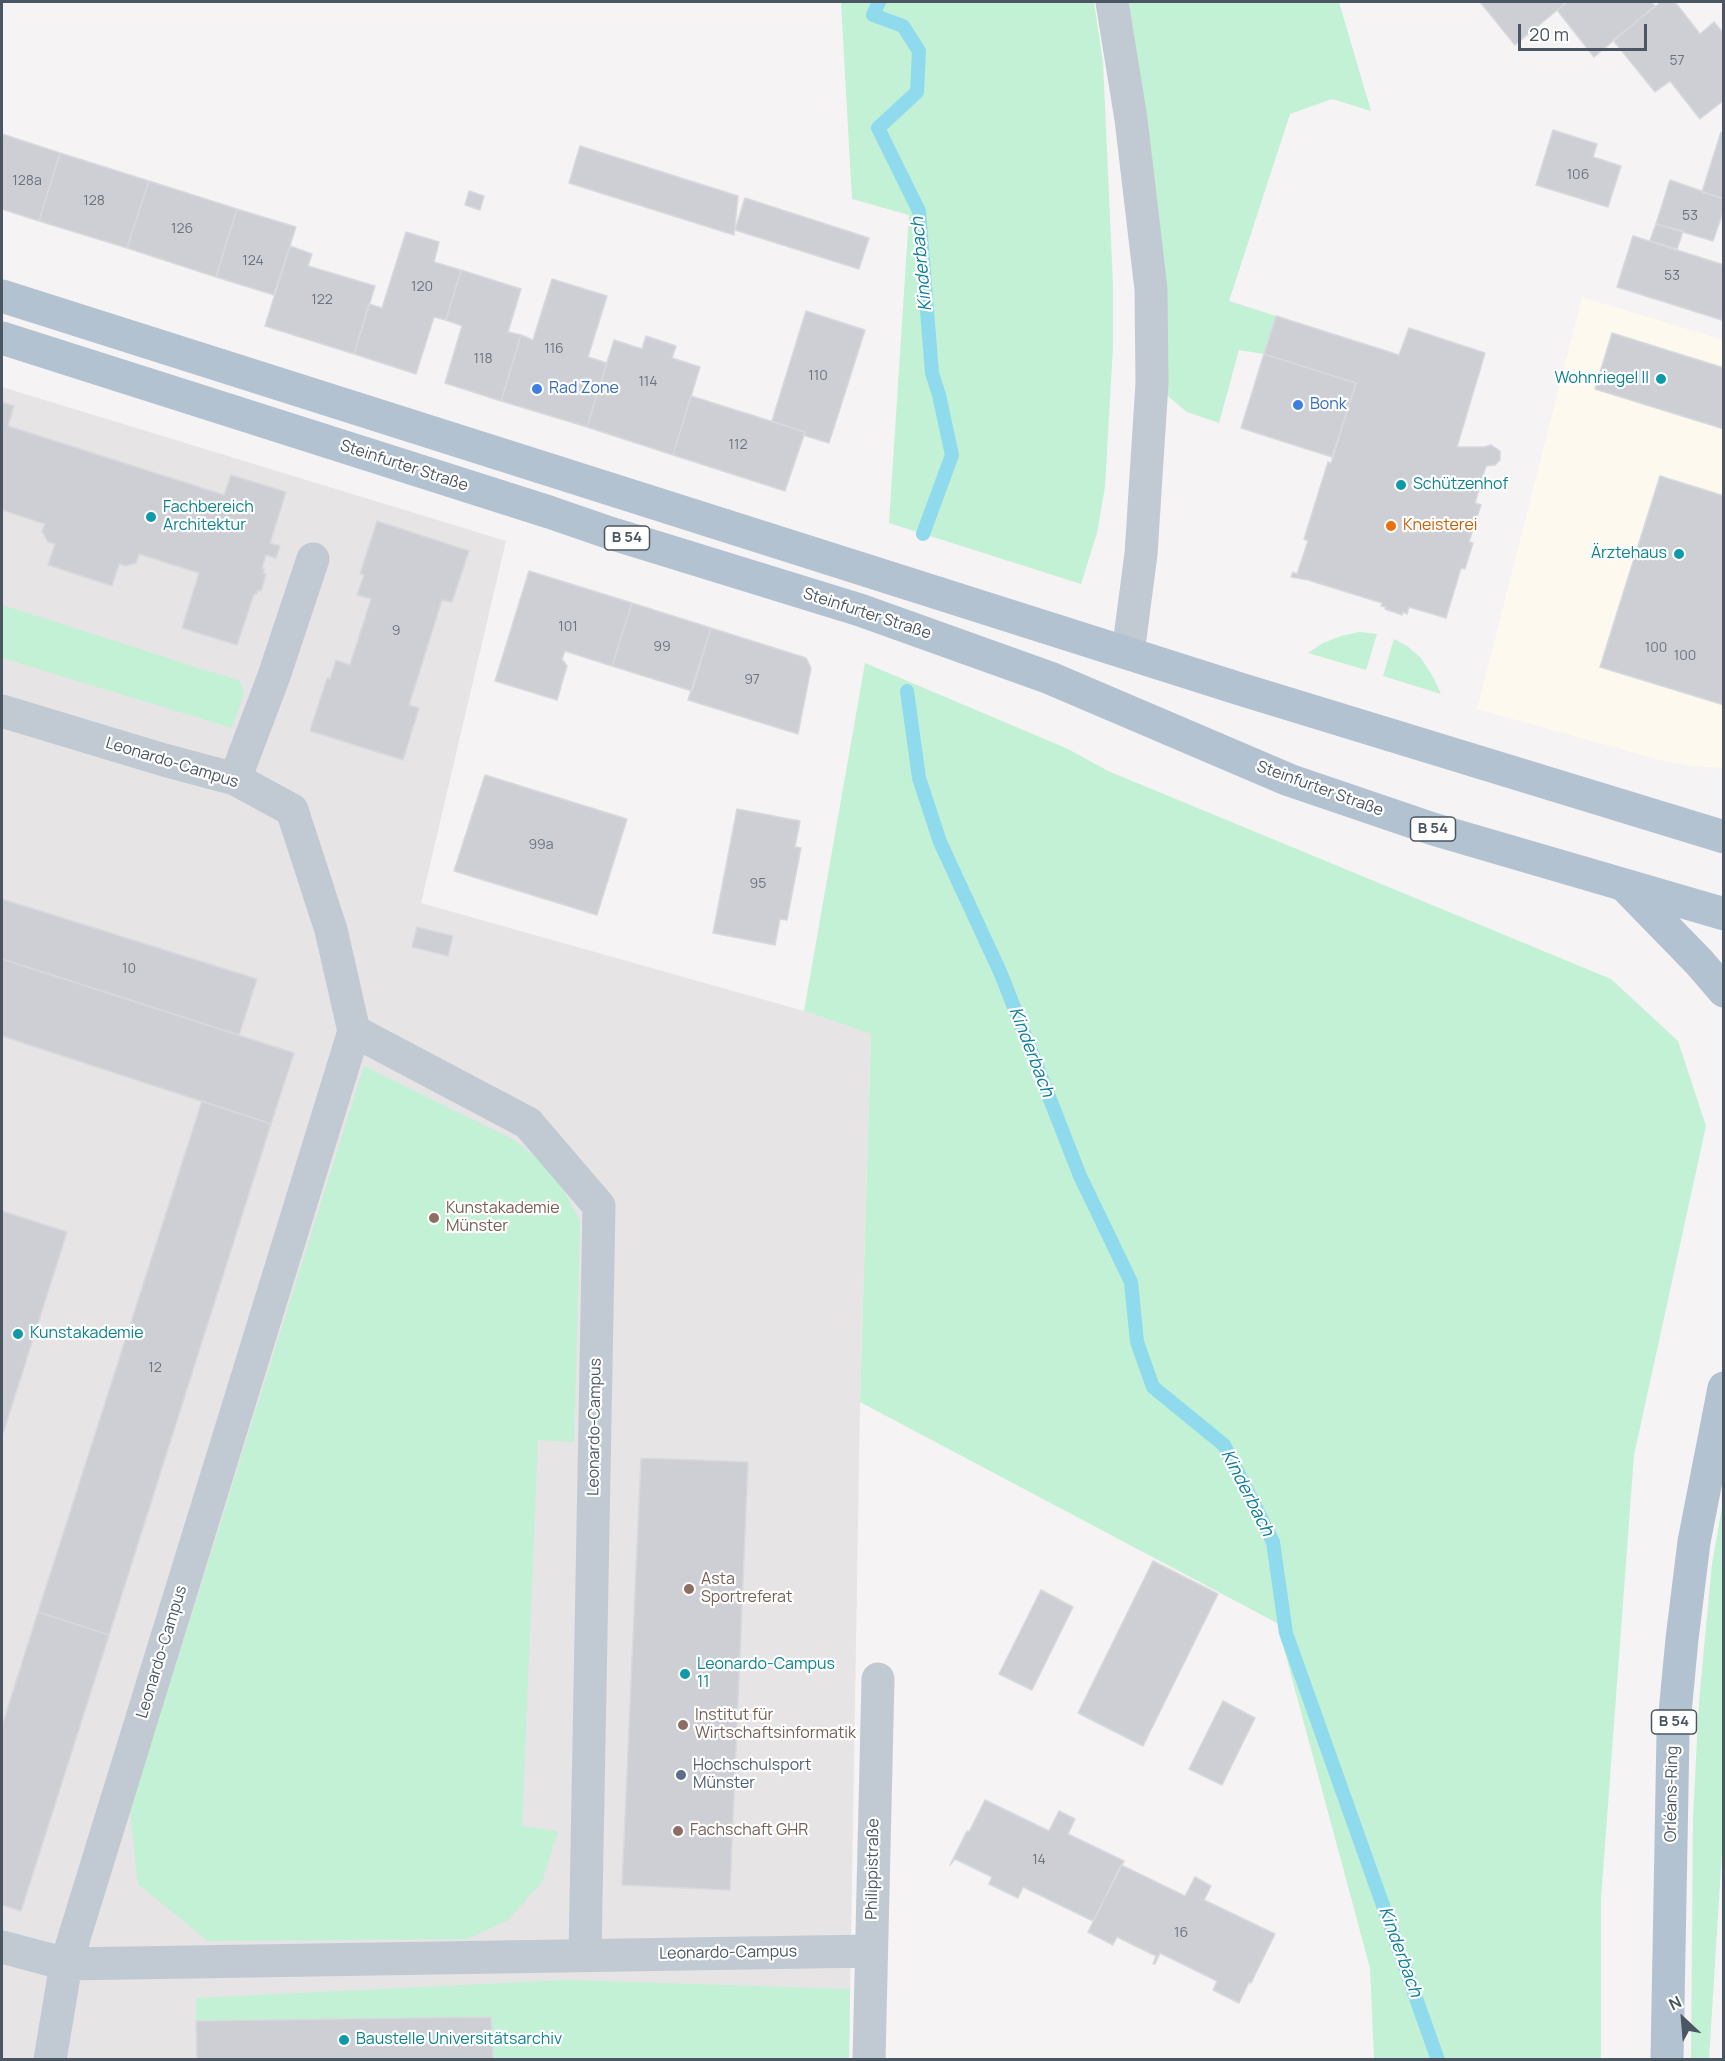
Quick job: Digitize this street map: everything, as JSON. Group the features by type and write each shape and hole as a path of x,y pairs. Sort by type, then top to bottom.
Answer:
{"main road":[{"name":"B 54","path":"2,296 1128,653 1724,837"},
{"name":"Steinfurter Straße","path":"2,338 621,537 860,610 1050,678 1289,780 1433,829 1724,914"},
{"path":"1671,822 1724,822"},
{"name":"B 54","path":"1625,886 1700,962 1724,991"},
{"name":"Orléans-Ring","path":"1667,2060 1673,1734 1694,1542 1724,1388"}],"street":[{"path":"1112,2 1138,166 1151,289 1152,383 1141,554 1128,653"},
{"path":"234,779 274,676 313,559"},
{"name":"Leonardo-Campus","path":"2,711 234,779 292,810 332,930 354,1031 66,1964 50,2060"},
{"name":"Leonardo-Campus","path":"354,1031 528,1123 599,1206 585,1955"},
{"name":"Philippistraße","path":"869,2060 878,1679"},
{"name":"Leonardo-Campus","path":"2,1947 66,1964 871,1952"}],"shaded area":[{"path":"1582,297 1723,340 1723,768 1689,766 1660,760 1477,709"},
{"name":"Kunstakademie Münster","path":"2,387 506,541 421,903 804,1011 871,1034 860,1402 849,2059 2,2059"}],"green space":[{"path":"841,2 1094,2 1103,62 1113,285 1113,346 1105,487 1097,533 1081,584 889,523 909,215 852,199"},
{"path":"1112,2 1339,2 1371,111 1332,99 1290,114 1229,301 1276,316 1264,354 1239,350 1219,423 1187,412 1152,383"},
{"path":"2,605 240,681 244,693 232,728 2,658"},
{"path":"1359,632 1377,634 1366,670 1308,653 1323,643"},
{"path":"1394,639 1421,658 1441,694 1383,676"},
{"path":"865,663 1068,749 1108,771 1611,979 1678,1041 1706,1126 1634,1455 1601,1899 1601,2059 1374,2059 1370,1968 1277,1623 860,1402 871,1034 804,1011"},
{"path":"364,1066 514,1140 554,1172 580,1221 574,1442 538,1440 522,1826 558,1831 542,1882 508,1920 467,1939 208,1941 138,1884 130,1811"},
{"path":"1723,1501 1723,1836 1709,2059 1691,2059 1693,1817 1699,1701 1712,1564"},
{"path":"567,1980 850,1989 849,2059 493,2059 491,2017 196,2021 196,1998"}],"building":[{"path":"1480,2 1567,2 1515,45"},
{"path":"1567,2 1651,2 1655,6 1594,57 1557,10"},
{"path":"1661,2 1675,2 1700,34 1714,22 1724,34 1724,100 1700,119 1670,81 1655,92 1613,40"},
{"path":"1553,130 1597,144 1593,157 1621,166 1608,207 1536,185"},
{"path":"1721,132 1724,133 1724,199 1702,192"},
{"path":"2,134 60,153 39,221 2,209"},
{"path":"580,146 738,196 734,235 569,183"},
{"path":"60,153 149,181 127,248 39,221"},
{"path":"1670,180 1724,199 1724,209 1713,241 1656,224"},
{"path":"149,181 237,209 216,277 127,248"},
{"path":"469,191 484,196 480,210 465,205"},
{"path":"745,198 869,238 859,269 735,230"},
{"path":"237,209 296,227 274,295 216,277"},
{"path":"1656,224 1683,231 1677,249 1650,241"},
{"path":"406,232 439,242 434,262 461,270 446,320 434,317 416,374 354,354 369,304 382,308"},
{"path":"1633,236 1724,265 1722,320 1617,287"},
{"path":"290,246 312,254 308,266 375,286 354,354 265,326"},
{"path":"461,270 521,289 508,332 521,335 501,401 445,383 462,326 446,320"},
{"path":"552,279 607,296 588,357 607,363 587,427 501,401 521,335 533,340"},
{"path":"806,311 865,330 829,443 803,435 805,432 772,421"},
{"name":"Schützenhof","path":"1276,316 1399,355 1409,328 1485,353 1457,447 1491,445 1500,451 1500,460 1495,465 1486,466 1475,503 1481,505 1469,542 1473,543 1465,569 1461,568 1446,618 1409,607 1407,614 1403,612 1402,615 1385,609 1386,607 1381,606 1382,603 1291,577 1293,572 1297,574 1308,541 1304,539 1356,383 1264,354"},
{"name":"Wohnriegel II","path":"1612,333 1724,368 1724,429 1595,389"},
{"path":"646,336 676,346 672,358 700,367 673,455 587,427 614,340 642,349"},
{"name":"Bonk","path":"1264,354 1356,383 1332,457 1241,428"},
{"path":"691,396 805,432 785,491 673,455"},
{"name":"Fachbereich Architektur","path":"2,402 14,406 8,426 224,495 231,475 286,492 270,543 280,546 276,558 266,555 262,568 263,573 266,574 261,591 258,590 257,594 254,594 237,645 182,628 199,573 139,554 136,563 126,566 119,564 112,586 48,565 55,544 48,542 42,531 45,524 2,510"},
{"name":"Ärztehaus","path":"1660,476 1724,496 1724,705 1600,667"},
{"path":"377,521 469,551 452,602 442,600 409,705 419,708 403,760 310,731 327,678 330,679 336,660 350,665 371,599 357,595 364,575 360,574"},
{"path":"529,571 632,603 612,666 565,651 562,659 567,666 557,700 495,681"},
{"path":"632,603 711,628 692,691 612,666"},
{"path":"711,628 806,658 811,668 798,734 688,700"},
{"path":"485,775 627,819 597,915 454,871"},
{"path":"737,809 800,821 795,847 801,848 787,920 780,919 775,945 713,933"},
{"path":"2,899 257,979 239,1035 2,959"},
{"path":"417,927 453,936 448,956 412,947"},
{"path":"2,959 294,1053 271,1124 2,1036"},
{"path":"202,1101 271,1124 109,1635 38,1612"},
{"name":"Kunstakademie","path":"2,1211 67,1232 2,1437"},
{"name":"Leonardo-Campus 11","path":"641,1458 748,1462 730,1890 622,1885"},
{"path":"1153,1561 1218,1594 1143,1746 1078,1713"},
{"path":"1041,1590 1073,1607 1032,1690 999,1674"},
{"path":"38,1612 109,1635 21,1911 2,1905 2,1726"},
{"path":"1223,1701 1255,1718 1222,1785 1189,1769"},
{"path":"985,1800 1049,1831 1059,1811 1075,1819 1068,1834 1124,1861 1093,1921 1023,1887 1018,1898 989,1884 992,1877 955,1859 950,1865"},
{"path":"1121,1865 1185,1896 1195,1877 1211,1886 1204,1900 1275,1934 1239,2003 1213,1990 1217,1981 1160,1953 1153,1964 1156,1956 1117,1937 1113,1945 1088,1932"},
{"name":"Baustelle Universitätsarchiv","path":"491,2017 493,2060 197,2060 196,2021"}],"waterway":[{"name":"Kinderbach","path":"879,2 873,15 903,26 919,51 917,92 878,128 919,211 932,373 952,455 923,534"},
{"name":"Kinderbach","path":"907,691 919,778 940,842 1001,974 1080,1176 1131,1282 1137,1342 1153,1387 1224,1445 1273,1542 1286,1633 1438,2060"}],"place":[{"name":"Wohnriegel II","path":"1661,379"},
{"name":"Rad Zone","path":"537,389"},
{"name":"Bonk","path":"1298,405"},
{"name":"Schützenhof","path":"1401,485"},
{"name":"Fachbereich Architektur","path":"151,517"},
{"name":"Kneisterei","path":"1391,526"},
{"name":"Ärztehaus","path":"1679,554"},
{"name":"Kunstakademie Münster","path":"434,1218"},
{"name":"Kunstakademie","path":"18,1334"},
{"name":"Asta Sportreferat","path":"689,1589"},
{"name":"Leonardo-Campus 11","path":"685,1674"},
{"name":"Institut für Wirtschaftsinformatik","path":"683,1725"},
{"name":"Hochschulsport Münster","path":"681,1775"},
{"name":"Fachschaft GHR","path":"678,1831"},
{"name":"Baustelle Universitätsarchiv","path":"344,2040"}]}
